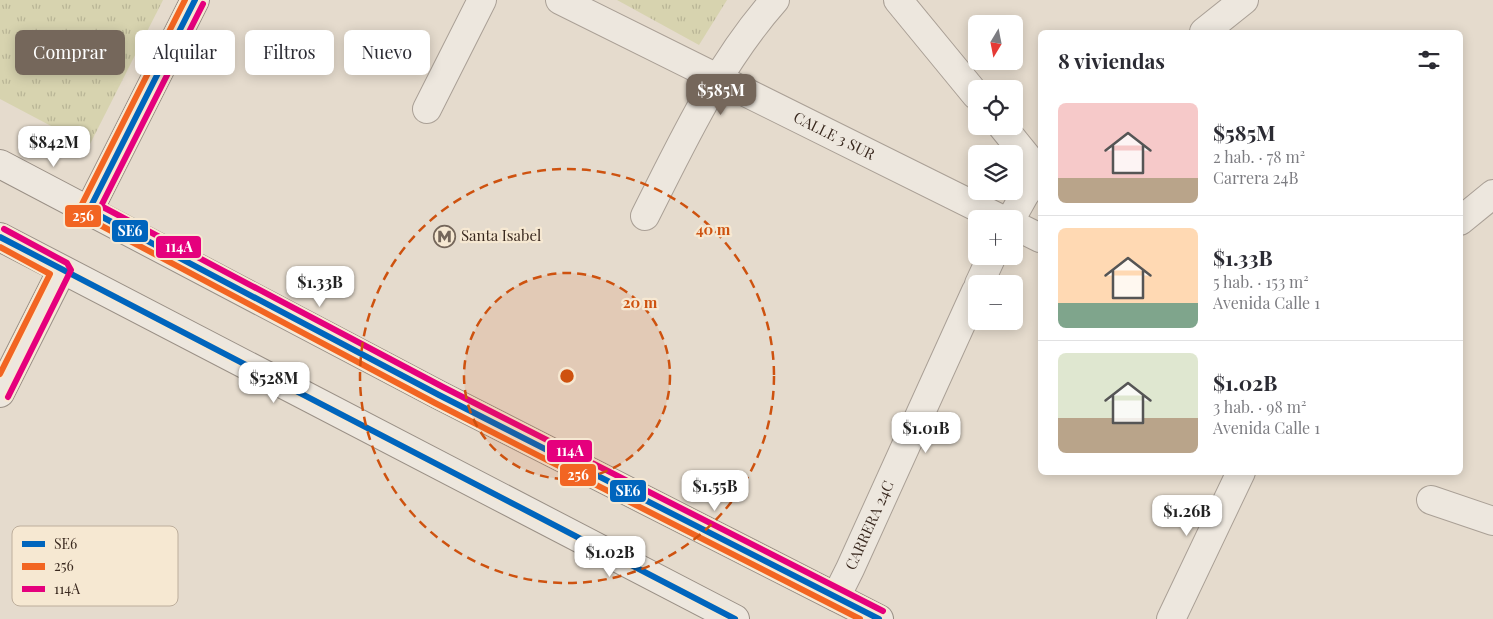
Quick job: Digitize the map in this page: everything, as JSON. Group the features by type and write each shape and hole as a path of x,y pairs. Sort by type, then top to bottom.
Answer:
{"main road":[{"path":"89,210 195,0"},
{"path":"427,109 482,0"},
{"name":"CALLE 3 SUR","path":"560,0 983,210"},
{"path":"645,216 717,78 754,24 775,0"},
{"path":"898,0 968,85"},
{"path":"1206,30 1244,0"},
{"path":"1009,135 1038,171"},
{"path":"0,164 439,395 879,619"},
{"path":"1016,210 1038,176"},
{"path":"1463,218 1493,194"},
{"path":"1023,230 1038,237"},
{"path":"0,237 736,619"},
{"path":"0,393 62,270"},
{"name":"CARRERA 24C","path":"836,597 968,309"},
{"path":"1171,619 1240,475"},
{"path":"1431,500 1493,521"}],"green space":[{"path":"0,0 163,0 148,30 135,30 135,55 125,75 125,30 15,30 15,75 125,75 89,146 0,99"},
{"path":"617,0 727,0 699,45"}],"transit line":[{"name":"256","path":"185,0 81,206 80,212 83,216 435,403 860,619"},
{"name":"SE6","path":"195,0 89,210 439,395 879,619"},
{"name":"114A","path":"203,4 101,206 443,387 883,611"},
{"name":"114A","path":"4,229 67,263 71,270 8,397"},
{"name":"SE6","path":"0,237 735,619"},
{"name":"256","path":"0,247 50,274 0,374"}],"place":[{"name":"Santa Isabel","path":"445,236"}]}
